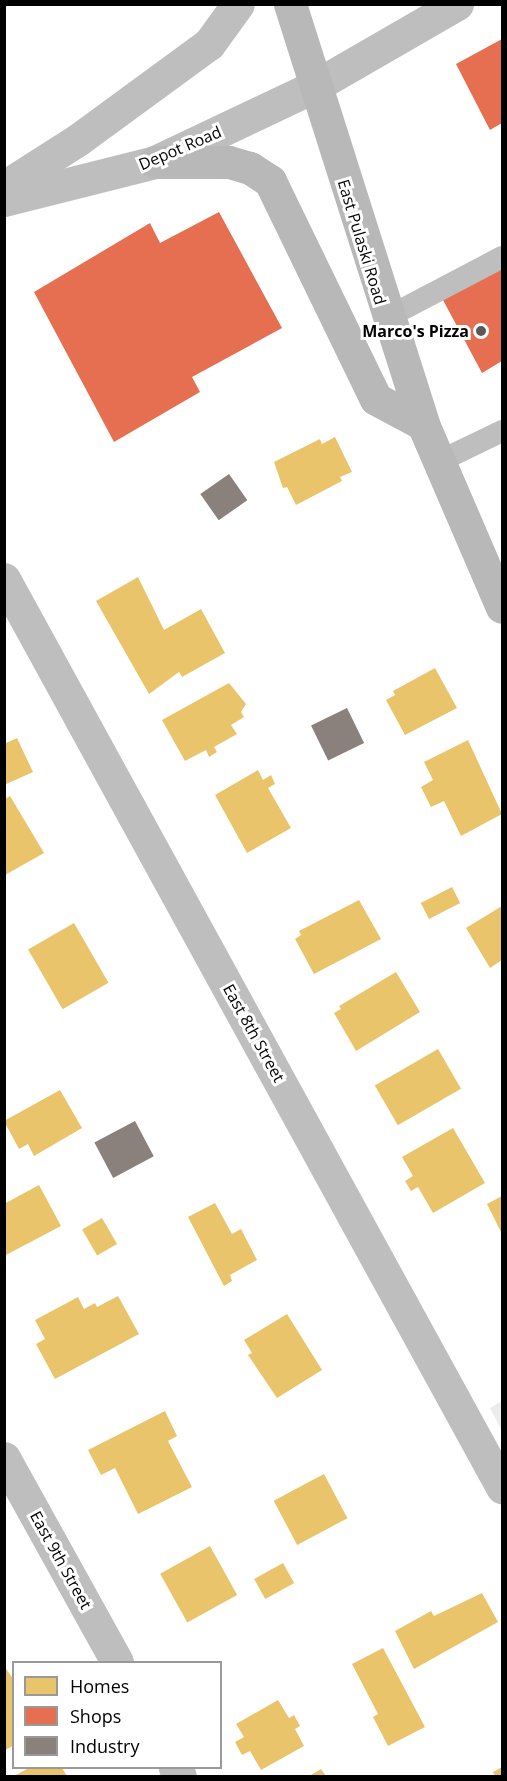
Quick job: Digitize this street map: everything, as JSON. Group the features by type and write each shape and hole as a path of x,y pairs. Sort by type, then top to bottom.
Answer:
{"main road":[{"name":"East Pulaski Road","path":"290,4 386,318 423,424 502,607"},
{"path":"155,162 229,162 250,168 270,181 375,399 423,424"}],"street":[{"path":"4,187 79,139 209,44 238,4"},
{"name":"Depot Road","path":"4,200 155,162 315,86 457,4"},
{"name":"East 8th Street","path":"4,579 502,1486"},
{"name":"East 9th Street","path":"4,1458 116,1661"}],"lane":[{"path":"386,318 502,257"},
{"path":"438,462 502,431"}],"shaded area":[{"path":"502,1401 502,1431 490,1408"}],"building: Homes":[{"path":"335,437 352,472 340,477 342,481 296,505 287,487 283,488 274,462 320,439 322,444"},
{"path":"138,577 164,630 201,609 225,653 182,677 179,672 149,694 96,601"},
{"path":"435,668 457,708 405,735 386,700 395,695 393,691"},
{"path":"229,683 246,704 241,712 244,717 231,725 237,734 214,747 217,752 209,757 206,750 185,761 162,720"},
{"path":"17,738 33,772 4,785 4,744"},
{"path":"468,740 502,814 461,836 444,801 431,807 421,787 433,780 424,762"},
{"path":"258,770 263,780 271,775 275,784 268,788 291,828 247,853 215,795"},
{"path":"10,796 44,853 5,875 5,799"},
{"path":"452,887 460,903 429,919 421,903"},
{"path":"359,900 381,939 314,974 295,939 301,935 299,931"},
{"path":"502,906 502,960 490,968 466,928"},
{"path":"74,923 108,983 63,1009 28,950"},
{"path":"396,972 420,1012 356,1051 334,1013 341,1009 339,1006"},
{"path":"438,1049 461,1089 398,1125 375,1086"},
{"path":"60,1090 82,1128 34,1156 28,1144 19,1149 4,1121"},
{"path":"453,1128 485,1183 433,1213 418,1187 411,1191 405,1181 413,1176 402,1157"},
{"path":"39,1185 61,1226 4,1256 4,1204"},
{"path":"502,1196 502,1234 487,1204"},
{"path":"215,1203 232,1234 241,1229 257,1260 230,1275 232,1281 224,1286 188,1217"},
{"path":"102,1218 117,1244 97,1255 82,1230"},
{"path":"118,1296 139,1334 55,1379 36,1344 45,1339 35,1320 78,1297 84,1309 95,1303 97,1307"},
{"path":"287,1314 322,1370 277,1398 248,1355 252,1353 244,1340"},
{"path":"165,1411 177,1436 168,1441 192,1487 138,1514 115,1468 101,1475 88,1450"},
{"path":"324,1474 347,1518 297,1545 274,1501"},
{"path":"210,1546 237,1595 187,1623 160,1574"},
{"path":"283,1563 294,1583 265,1599 254,1579"},
{"path":"482,1593 498,1622 414,1669 395,1631 431,1611 434,1616"},
{"path":"383,1648 425,1727 388,1746 373,1717 378,1714 352,1664"},
{"path":"4,1666 12,1677 12,1746 4,1751"},
{"path":"278,1700 289,1718 294,1715 300,1726 295,1729 304,1746 261,1770 250,1751 242,1755 235,1742 244,1737 236,1724"},
{"path":"502,1767 502,1776 495,1776 493,1772"},
{"path":"27,1769 63,1769 67,1776 14,1776"},
{"path":"321,1769 326,1776 309,1776"}],"building: Shops":[{"path":"502,39 502,123 490,130 456,64"},
{"path":"219,212 282,328 192,377 200,392 114,442 34,292 150,223 160,243"},
{"name":"Marco's Pizza","path":"502,267 502,361 482,373 443,300"}],"building: Industry":[{"path":"229,474 247,500 219,520 200,494"},
{"path":"347,708 364,743 328,761 311,726"},
{"path":"135,1121 154,1156 113,1178 94,1143"}],"place":[{"name":"Marco's Pizza","path":"481,331"}]}
